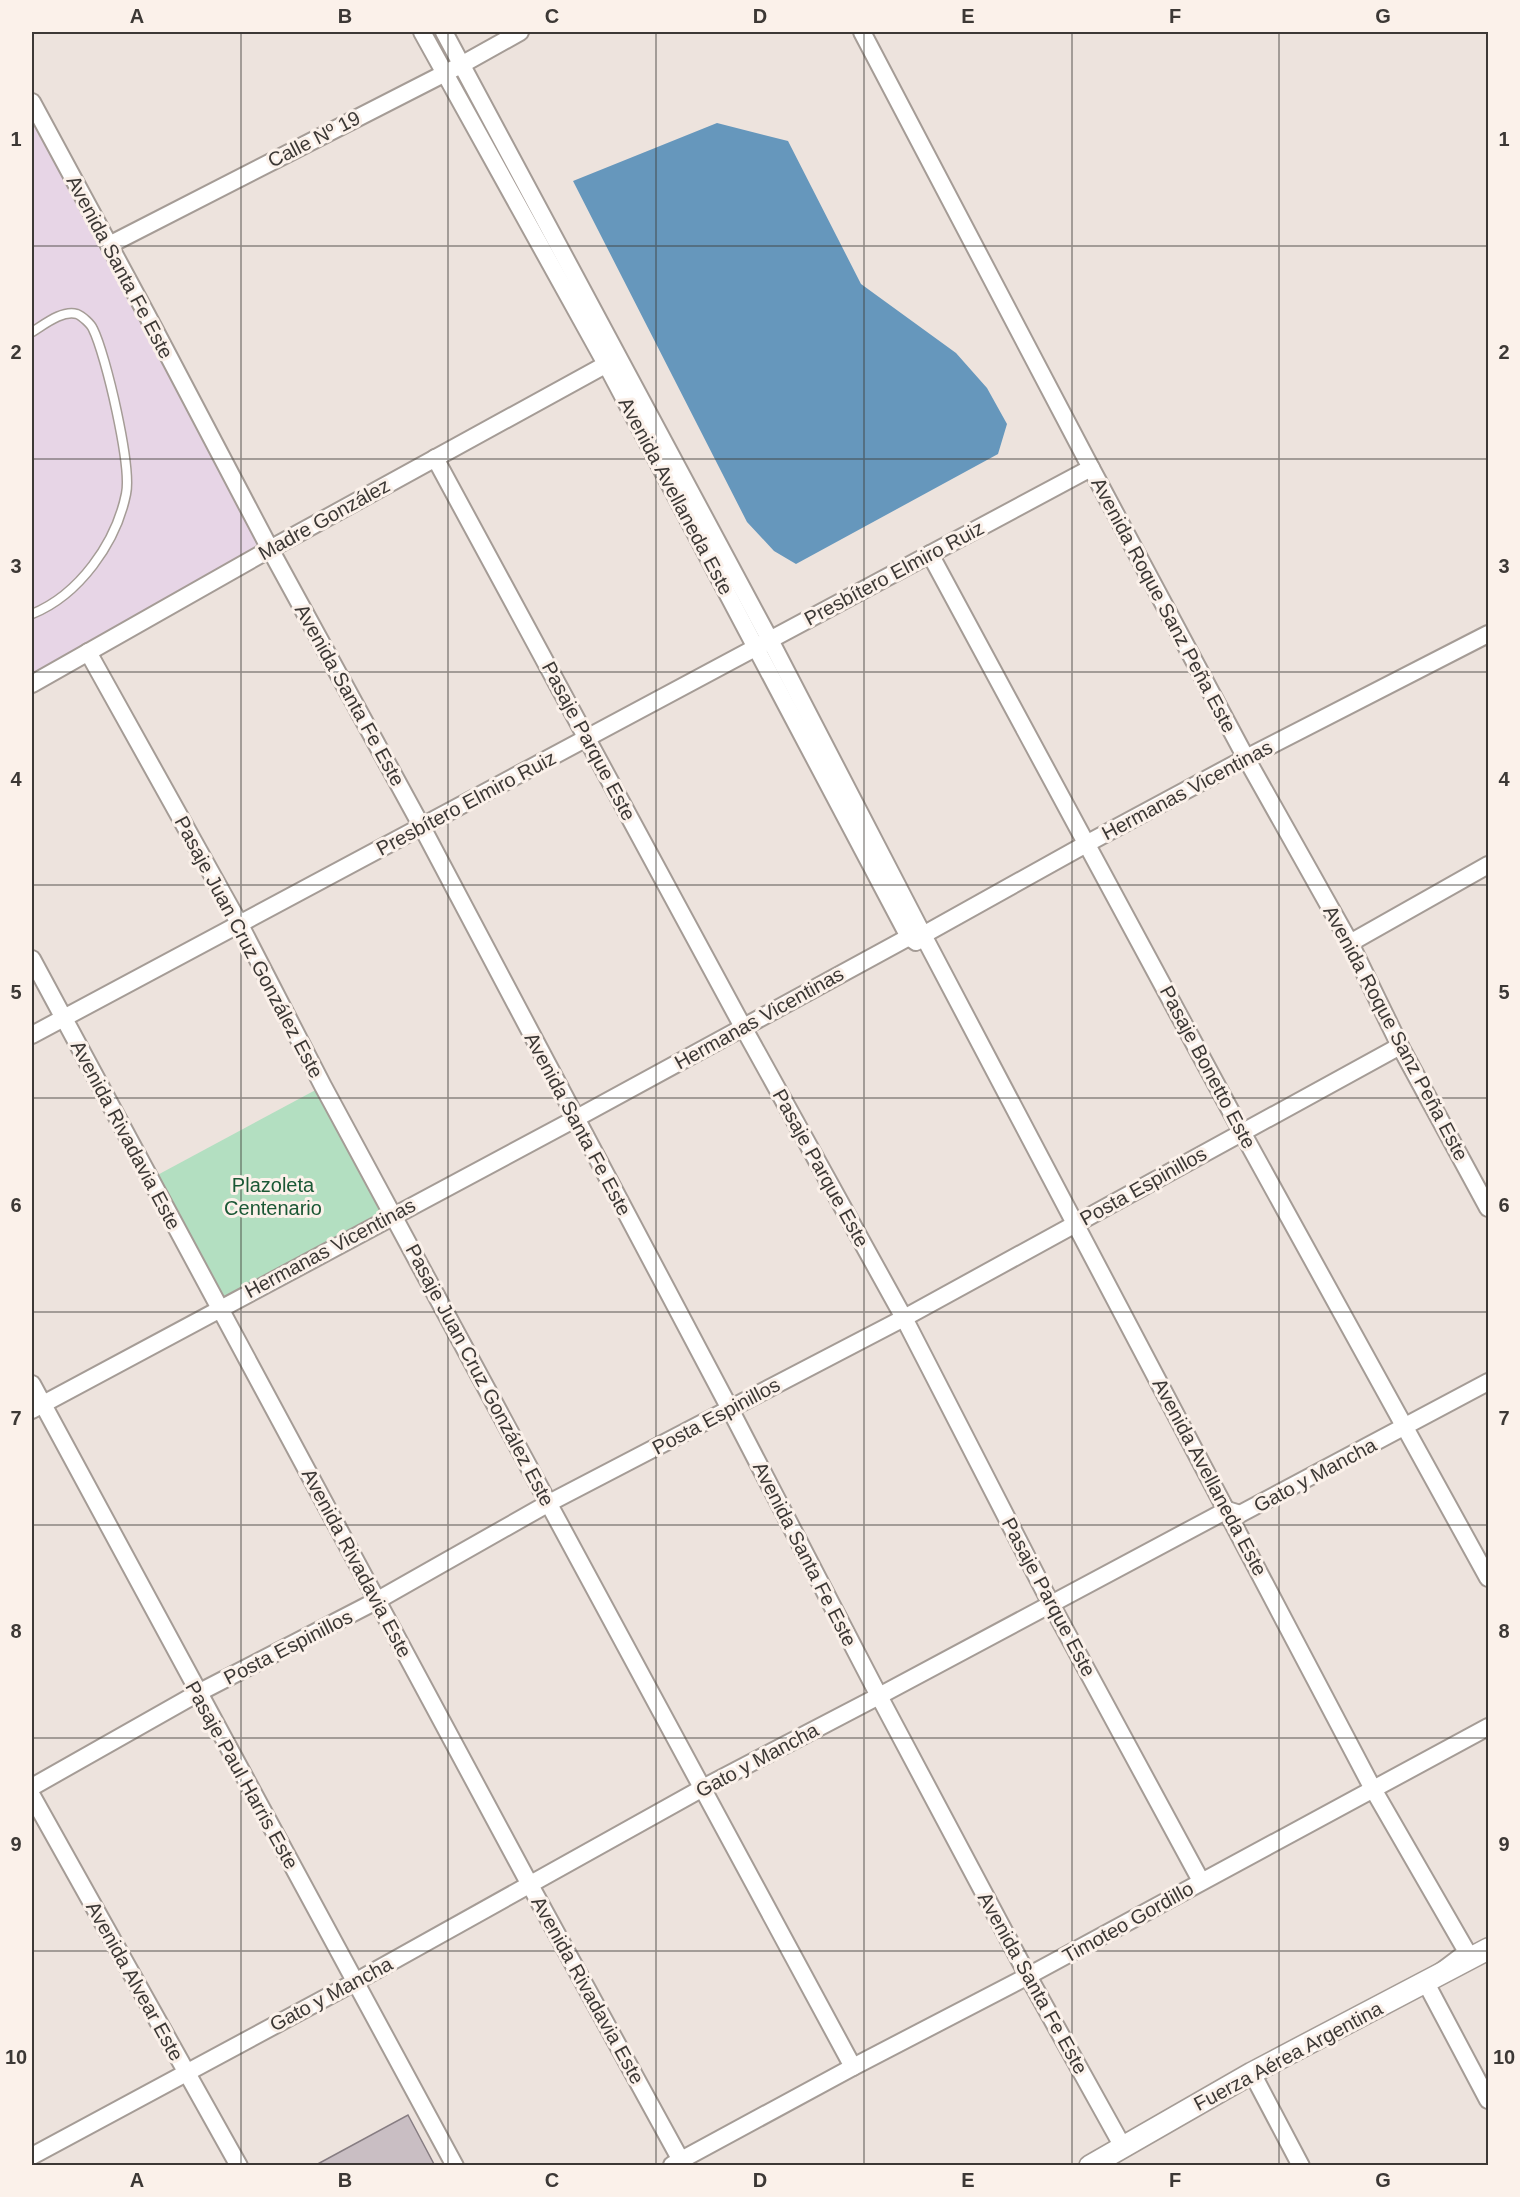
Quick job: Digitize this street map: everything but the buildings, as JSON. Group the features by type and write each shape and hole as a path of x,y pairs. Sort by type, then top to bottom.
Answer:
{"street":[{"name":"Avenida Avellaneda Este","path":"422,32 613,361"},
{"name":"Avenida Avellaneda Este","path":"444,32 613,361 916,936 934,954 1373,1790 1467,1952 1426,1983"},
{"name":"Calle Nº 19","path":"109,245 519,32"},
{"name":"Avenida Roque Sanz Peña Este","path":"862,32 1091,468 1246,758 1350,943 1400,1046 1488,1208"},
{"name":"Avenida Santa Fe Este","path":"32,102 270,549 423,827 879,1696 1028,1976 1123,2147"},
{"name":"Madre González","path":"32,684 270,549 613,361"},
{"name":"Pasaje Parque Este","path":"435,458 743,1027 904,1318 1051,1604 1201,1881"},
{"name":"Presbítero Elmiro Ruiz","path":"32,1035 1091,468"},
{"name":"Pasaje Bonetto Este","path":"930,554 1242,1132 1488,1578"},
{"name":"Hermanas Vicentinas","path":"37,1407 1246,758 1488,634"},
{"name":"Pasaje Juan Cruz González Este","path":"88,652 239,923 323,1086 853,2067"},
{"path":"1350,943 1488,865"},
{"name":"Avenida Rivadavia Este","path":"32,959 679,2164"},
{"name":"Posta Espinillos","path":"32,1787 198,1694 378,1600 549,1503 904,1318 1400,1046"},
{"name":"Gato y Mancha","path":"32,2156 356,1982 701,1789 1227,1510 1240,1514 1488,1382"},
{"name":"Pasaje Paul Harris Este","path":"32,1384 37,1407 198,1694 455,2166"},
{"name":"Timoteo Gordillo","path":"679,2164 853,2067 1028,1976 1488,1727"},
{"name":"Avenida Alvear Este","path":"32,1796 239,2166"},
{"name":"Fuerza Aérea Argentina","path":"1090,2166 1252,2073 1488,1949"},
{"path":"1426,1983 1488,2100"},
{"path":"1252,2073 1301,2166"}],"lane":[{"path":"32,332 66,313 79,315 93,327 125,453 127,490 121,516 91,570 48,607 32,614"}],"shaded area":[{"path":"32,102 270,549 32,684"}],"green space":[{"name":"Plazoleta Centenario","path":"323,1086 394,1214 219,1308 150,1179"}],"water":[{"path":"717,123 788,141 861,284 956,353 987,388 1007,424 998,454 796,564 774,551 747,522 573,181"}]}
